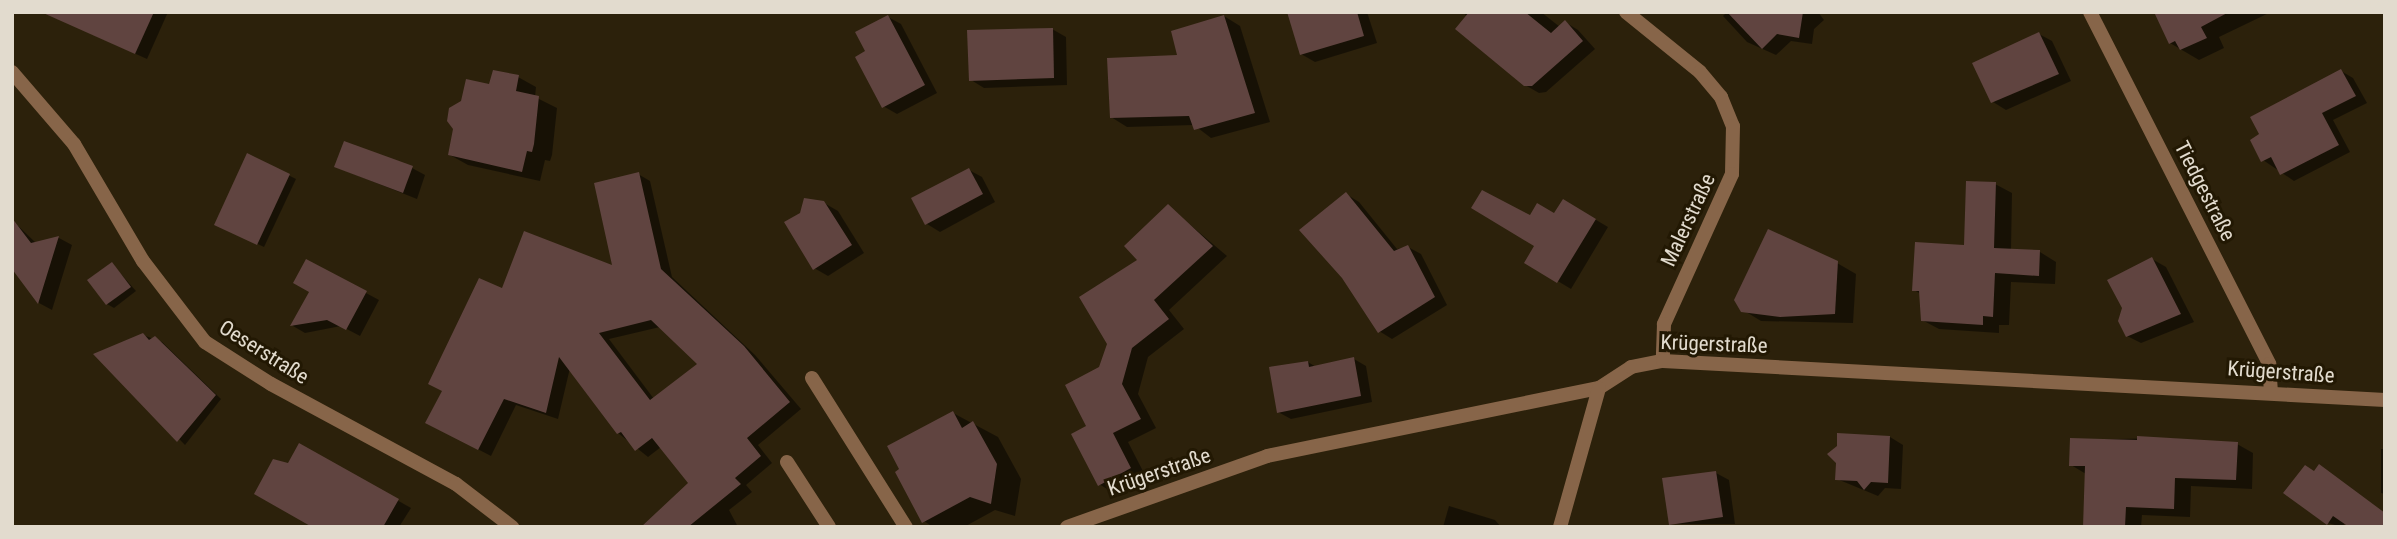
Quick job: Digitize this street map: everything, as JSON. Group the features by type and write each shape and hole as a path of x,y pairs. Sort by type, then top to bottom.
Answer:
{"street":[{"name":"Malerstraße","path":"1626,12 1700,72 1721,97 1733,126 1732,174 1664,324 1663,360"},
{"name":"Tiedgestraße","path":"2090,12 2269,364 2271,392"},
{"name":"Oeserstraße","path":"12,72 74,144 143,261 205,342 271,384 456,484 512,527"},
{"name":"Krügerstraße","path":"1067,527 1267,456 1599,388 1631,367 1663,360 2385,400"},
{"path":"812,378 906,527"},
{"path":"1560,527 1599,388"},
{"path":"787,462 829,527"}],"building":[{"path":"41,12 154,12 135,54"},
{"path":"1287,12 1357,12 1364,36 1300,55"},
{"path":"1469,12 1525,12 1551,33 1565,20 1583,41 1532,86 1524,86 1455,29"},
{"path":"1727,12 1803,12 1799,38 1777,34 1762,49"},
{"path":"2154,12 2229,12 2201,27 2207,38 2180,50 2175,41 2169,44"},
{"path":"888,15 925,85 882,108 855,57 865,51 855,32"},
{"path":"1224,15 1255,113 1194,130 1189,116 1110,118 1107,58 1177,55 1171,31"},
{"path":"1053,28 1054,78 969,81 967,30"},
{"path":"2039,32 2059,74 1991,103 1972,63"},
{"path":"2341,69 2356,96 2322,113 2339,145 2280,175 2271,157 2261,162 2250,140 2259,134 2250,117"},
{"path":"493,70 519,75 516,91 539,96 534,144 532,152 527,151 522,172 448,155 453,129 447,121 449,108 461,101 466,79 489,84"},
{"path":"344,141 413,166 403,193 334,167"},
{"path":"247,153 290,174 257,245 214,225"},
{"path":"969,168 983,194 925,225 911,198"},
{"path":"639,172 661,269 744,346 790,402 747,438 761,456 735,478 741,484 688,527 641,527 688,483 652,438 635,451 621,432 617,434 559,357 546,413 504,399 478,450 425,423 442,391 428,384 479,278 502,288 524,231 612,265 594,183","holes":["651,320 697,364 650,400 599,333"]},
{"path":"1966,181 1996,182 1994,248 2040,250 2039,276 1995,273 1993,317 1983,316 1983,325 1921,321 1919,291 1912,291 1915,242 1964,245"},
{"path":"1482,190 1530,215 1537,203 1554,213 1563,199 1596,219 1557,283 1524,263 1534,246 1471,208"},
{"path":"1346,192 1394,251 1408,245 1435,297 1378,333 1342,278 1299,230"},
{"path":"804,198 824,201 852,245 813,270 784,222 800,213"},
{"path":"1168,204 1213,246 1154,300 1169,319 1132,348 1122,384 1141,419 1113,433 1131,468 1098,486 1071,434 1086,426 1065,385 1099,367 1107,344 1079,297 1137,260 1124,246"},
{"path":"12,218 31,243 59,236 38,304 12,269"},
{"path":"1768,229 1838,261 1835,314 1780,317 1741,312 1734,300"},
{"path":"2152,257 2181,314 2126,337 2118,321 2122,308 2107,280"},
{"path":"306,259 367,291 346,330 327,320 290,326 309,292 293,283"},
{"path":"112,262 131,287 106,305 87,280"},
{"path":"143,333 149,340 155,336 216,395 177,442 93,354"},
{"path":"1354,357 1361,396 1277,413 1269,367 1308,361 1309,367"},
{"path":"953,411 962,428 973,421 997,464 991,504 970,497 922,523 895,472 899,469 887,446"},
{"path":"1837,433 1890,436 1888,483 1871,482 1864,490 1857,481 1835,480 1836,463 1827,454 1837,446"},
{"path":"2137,436 2238,442 2236,480 2175,478 2174,509 2126,507 2125,527 2083,527 2085,466 2069,466 2070,438 2137,440"},
{"path":"299,443 399,499 383,527 312,527 254,494 273,459 288,463"},
{"path":"2319,464 2385,513 2385,527 2349,527 2333,516 2327,525 2283,493 2305,465 2314,471"},
{"path":"1716,471 1723,517 1669,525 1662,478"}]}
